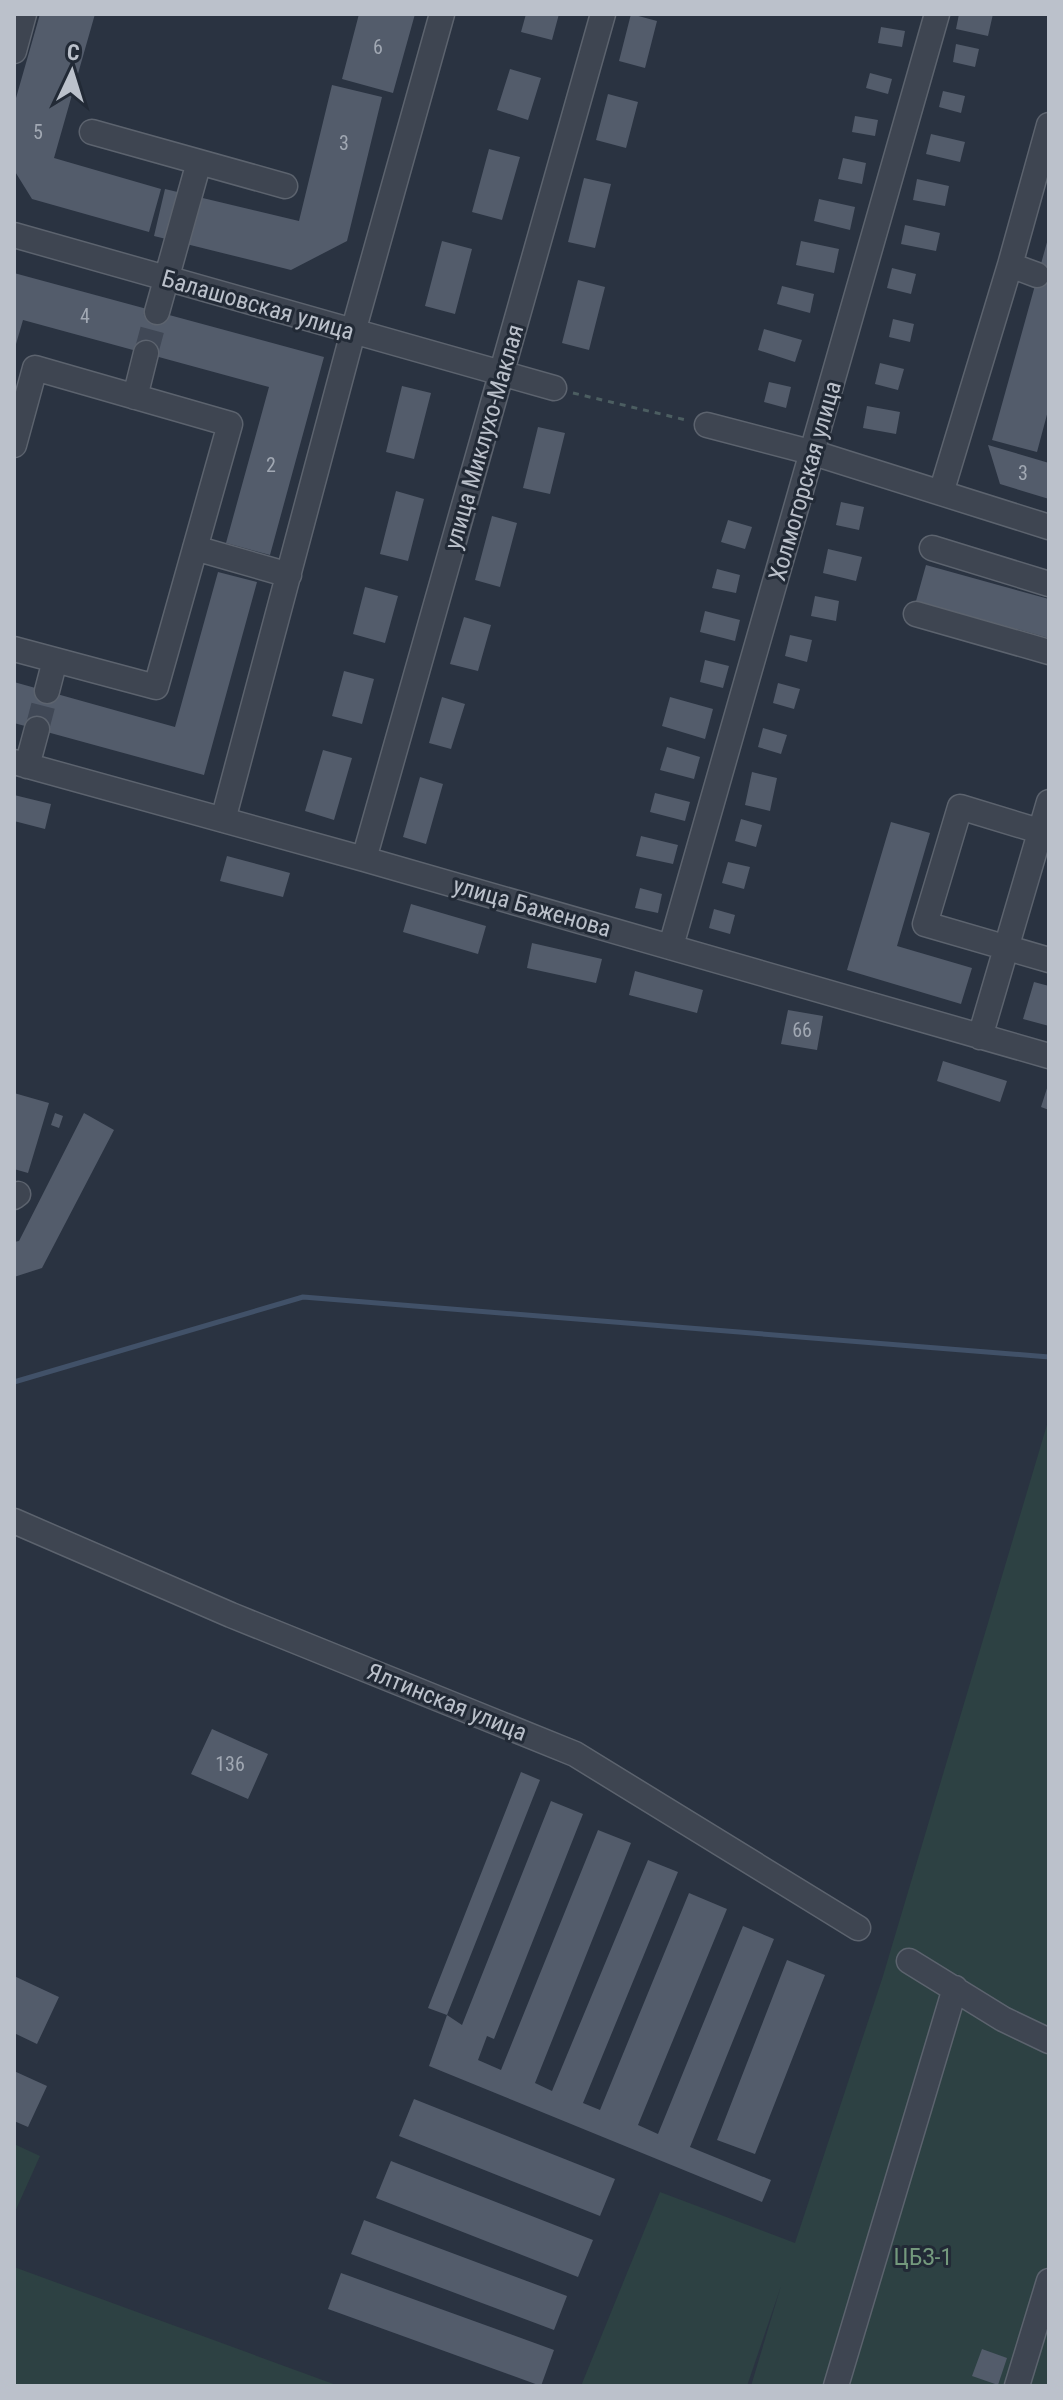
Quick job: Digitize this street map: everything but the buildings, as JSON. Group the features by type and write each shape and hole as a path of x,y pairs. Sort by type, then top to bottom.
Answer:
{"street":[{"path":"14,51 24,14"},
{"path":"223,820 353,332 442,14"},
{"name":"улица Миклухо-Маклая","path":"364,859 603,14"},
{"name":"Холмогорская улица","path":"671,946 937,14"},
{"path":"941,493 1049,125"},
{"path":"92,132 285,186"},
{"path":"157,312 199,162"},
{"name":"Балашовская улица","path":"14,235 554,388"},
{"path":"1010,265 1037,275"},
{"path":"135,397 146,353"},
{"path":"14,445 35,368 230,424 156,687 14,649"},
{"path":"707,425 814,453 1049,527"},
{"path":"195,548 289,575"},
{"path":"932,548 1049,584"},
{"path":"916,614 1049,652"},
{"path":"47,691 55,660"},
{"path":"20,764 37,729"},
{"name":"улица Баженова","path":"20,764 671,946 1049,1056"},
{"path":"980,1037 1045,833 1049,802"},
{"path":"1045,833 960,807 925,924 1049,960"},
{"name":"Ялтинская улица","path":"14,1521 231,1615 575,1754 858,1928"},
{"path":"909,1961 1003,2019 1049,2041"},
{"path":"836,2386 955,1988"},
{"path":"1017,2386 1049,2281"}],"path":[{"path":"554,388 707,425"}],"green space":[{"name":"ЦБЗ-1","path":"1049,1418 1049,2386 751,2386 781,2286 747,2386 581,2386 660,2192 795,2243 883,1976"},
{"path":"14,2144 40,2156 14,2214"},
{"path":"14,2267 339,2386 14,2386"}],"waterway":[{"path":"14,1382 303,1297 1049,1357"}],"tunnel":[{"path":"146,353 157,312"},
{"path":"37,729 47,691"}]}
